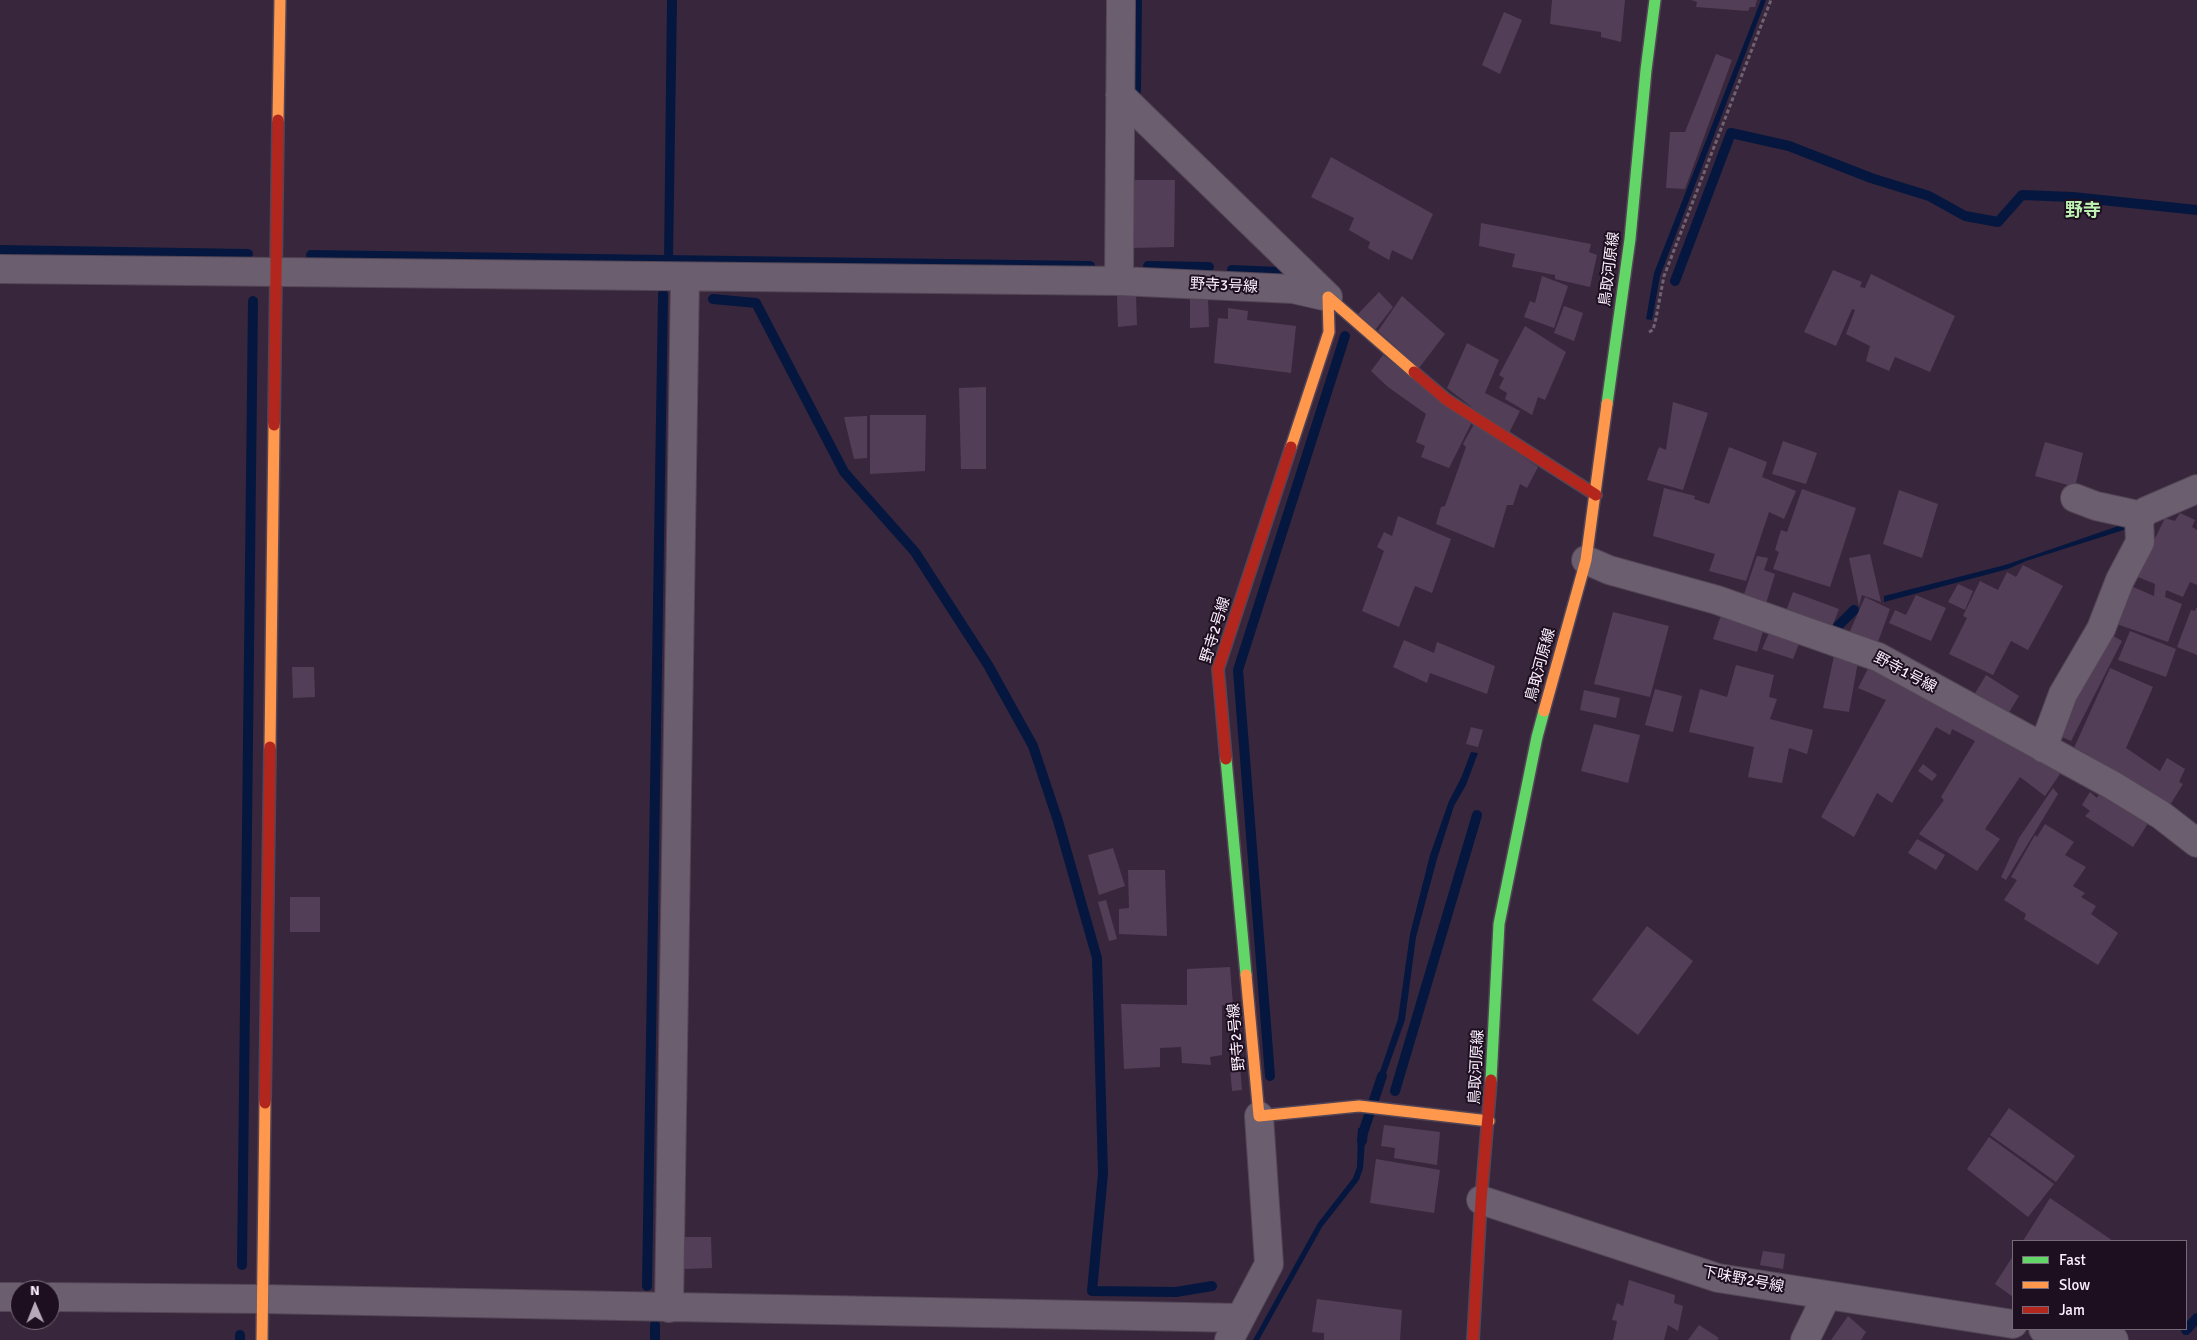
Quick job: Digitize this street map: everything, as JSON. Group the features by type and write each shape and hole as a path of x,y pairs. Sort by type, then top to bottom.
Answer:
{"street":[{"path":"262,1340 278,273 280,0"},
{"path":"1120,0 1120,281"},
{"name":"鳥取河原線","path":"1473,1340 1481,1200 1490,1121 1499,924 1537,737 1586,560 1630,240 1655,0"},
{"path":"1120,95 1328,297 1447,400 1596,495"},
{"name":"野寺3号線","path":"0,269 1120,281 1293,289 1328,297"},
{"path":"670,1308 685,277"},
{"name":"野寺2号線","path":"1259,1116 1218,669 1329,332 1328,297"},
{"path":"2043,748 2063,694 2101,629 2120,580 2140,542 2139,519 2146,511 2197,489"},
{"path":"2076,498 2096,506 2142,516"},
{"name":"野寺1号線","path":"1586,560 1609,570 1717,600 1878,657 2161,814 2197,844"},
{"path":"60,1298 670,1308 1235,1329 1269,1264 1259,1116 1359,1106 1490,1121"},
{"name":"下味野2号線","path":"1481,1200 1718,1278 2012,1324"},
{"path":"1805,1340 1827,1295"},
{"path":"2048,1330 2103,1339"}],"path":[{"path":"1644,334 1653,330 1664,276 1771,0"}],"water":[{"path":"667,0 677,0 673,259 664,260"},
{"path":"1761,0 1766,0 1660,276 1652,320 1646,319 1654,273"},
{"path":"2127,523 2130,528 2026,561 2008,569 1884,602 1884,596 2005,565"},
{"path":"1471,752 1478,753 1466,785 1454,806 1437,859 1416,937 1405,1020 1380,1090 1374,1089 1398,1019 1410,934 1430,855 1449,801 1461,778"},
{"path":"1358,1128 1366,1128 1363,1168 1359,1180 1322,1227 1259,1340 1253,1340 1318,1223 1353,1178 1357,1167"}],"building":[{"path":"1552,0 1625,0 1621,42 1601,37 1601,32 1550,24"},
{"path":"1691,0 1757,0 1755,7 1750,7 1748,11 1696,7 1697,2"},
{"path":"1504,12 1522,20 1500,74 1482,65"},
{"path":"1716,54 1732,60 1685,189 1666,188 1670,132 1685,132"},
{"path":"1331,157 1433,214 1412,260 1392,250 1389,260 1368,248 1370,242 1349,230 1354,218 1311,197"},
{"path":"1132,180 1175,180 1174,247 1131,248"},
{"path":"1481,223 1591,244 1589,252 1597,255 1590,287 1555,279 1555,275 1512,267 1515,254 1479,246"},
{"path":"1833,270 1862,282 1860,287 1865,288 1871,274 1955,316 1930,372 1895,357 1889,371 1866,361 1870,346 1846,334 1855,310 1852,309 1836,346 1804,332"},
{"path":"1542,276 1568,286 1554,328 1524,317 1530,301 1535,303"},
{"path":"1379,292 1393,307 1375,330 1358,314"},
{"path":"1136,295 1137,325 1118,327 1117,296"},
{"path":"1402,296 1445,334 1419,368 1378,331"},
{"path":"1190,298 1208,298 1209,327 1190,328"},
{"path":"1564,306 1583,313 1574,341 1554,333"},
{"path":"1228,308 1248,311 1247,320 1296,326 1291,373 1214,363 1218,318 1228,319"},
{"path":"1525,326 1566,352 1545,400 1538,397 1532,415 1505,399 1507,393 1499,388 1504,378 1499,375"},
{"path":"1467,343 1499,360 1485,393 1520,411 1508,435 1447,388"},
{"path":"1383,355 1471,424 1449,468 1421,457 1425,446 1416,442 1426,414 1388,387 1371,371"},
{"path":"986,387 986,469 961,469 959,388"},
{"path":"1673,402 1708,413 1683,490 1647,480 1659,447 1666,450"},
{"path":"870,415 926,415 925,471 870,474"},
{"path":"867,416 867,458 854,459 844,417"},
{"path":"1474,424 1538,467 1527,488 1520,484 1513,505 1507,505 1494,548 1436,524 1441,507 1445,506 1466,447 1463,444"},
{"path":"1783,441 1817,453 1806,484 1772,474"},
{"path":"2045,442 2083,453 2075,487 2035,476"},
{"path":"1729,447 1767,462 1762,477 1796,491 1784,519 1769,512 1746,581 1709,571 1715,554 1653,536 1664,488 1695,496 1694,499 1709,504"},
{"path":"1802,489 1856,508 1830,587 1773,569 1779,552 1775,550 1781,530 1787,532"},
{"path":"1899,490 1938,504 1922,558 1883,544"},
{"path":"2180,513 2195,520 2192,527 2197,530 2197,585 2190,582 2183,597 2166,590 2165,597 2182,604 2168,642 2111,622 2126,584 2154,596 2155,584 2138,577 2139,571 2165,518 2175,521"},
{"path":"1398,516 1451,539 1432,593 1415,586 1399,627 1362,611 1384,551 1377,547 1384,532 1392,536"},
{"path":"1870,554 1881,602 1862,595 1859,606 1849,558"},
{"path":"1757,556 1768,558 1764,570 1775,574 1765,607 1742,600"},
{"path":"2023,565 2063,586 2028,650 2011,641 1993,675 1949,654 1967,618 1963,616 1980,581 1998,590 2007,572 2016,577"},
{"path":"1958,584 1973,591 1965,610 1948,602"},
{"path":"1793,592 1839,609 1830,632 1785,614"},
{"path":"1916,595 1946,608 1931,641 1889,623 1895,610 1906,615"},
{"path":"1865,597 1890,609 1875,650 1847,638"},
{"path":"2196,608 2197,655 2177,647 2191,610 2195,611"},
{"path":"1723,609 1765,624 1757,652 1713,639"},
{"path":"1613,612 1669,626 1650,697 1594,684"},
{"path":"1772,626 1802,636 1793,659 1762,649"},
{"path":"2130,631 2176,649 2166,677 2118,660"},
{"path":"2106,632 2122,641 2071,741 2055,734"},
{"path":"1404,640 1434,653 1437,642 1495,666 1487,694 1430,673 1427,683 1393,667"},
{"path":"1835,651 1859,656 1849,712 1823,708"},
{"path":"1872,661 2064,768 2045,796 2020,777 1985,829 2000,839 1977,871 1919,834 1944,800 1941,797 1975,741 1952,729 1950,735 1936,727 1892,803 1877,793 1854,837 1821,817 1886,700 1858,688"},
{"path":"1736,665 1774,675 1769,697 1777,699 1770,719 1813,730 1807,754 1789,748 1782,783 1748,777 1754,747 1689,732 1700,689 1727,697"},
{"path":"292,667 314,667 315,697 293,698"},
{"path":"2110,668 2153,687 2126,748 2160,771 2167,758 2185,769 2179,782 2183,784 2167,810 2085,763 2089,755 2074,748"},
{"path":"1986,675 2019,696 2005,719 1971,700"},
{"path":"1655,689 1682,696 1673,732 1645,725"},
{"path":"1584,690 1620,698 1616,718 1580,710"},
{"path":"1594,724 1640,735 1628,783 1581,771"},
{"path":"1471,727 1483,730 1478,747 1466,744"},
{"path":"1923,764 1937,775 1932,781 1918,771"},
{"path":"2104,786 2152,817 2133,847 2085,816 2090,811 2082,805 2090,792 2097,798"},
{"path":"2053,788 2058,794 2006,880 2001,877 2019,838"},
{"path":"2045,824 2074,842 2065,855 2086,867 2073,886 2085,893 2081,897 2096,906 2091,914 2118,933 2098,965 2024,919 2026,914 2004,900 2017,880 2011,877 2035,835 2037,837"},
{"path":"1917,839 1945,855 1936,870 1908,853"},
{"path":"1113,848 1125,886 1099,895 1088,855"},
{"path":"1128,870 1165,870 1167,936 1119,934 1119,909 1129,908"},
{"path":"290,897 320,897 320,932 290,932"},
{"path":"1106,900 1117,939 1109,941 1098,902"},
{"path":"1647,926 1693,961 1638,1035 1592,1000"},
{"path":"1230,967 1233,1005 1222,1005 1222,1055 1210,1057 1211,1065 1182,1063 1181,1047 1160,1048 1160,1067 1124,1069 1121,1004 1187,1005 1187,969"},
{"path":"1240,1066 1242,1090 1232,1091 1230,1067"},
{"path":"2009,1108 2075,1156 2056,1182 1990,1135"},
{"path":"1384,1125 1440,1132 1437,1165 1394,1158 1395,1148 1381,1146"},
{"path":"1989,1137 2054,1184 2028,1217 1967,1169"},
{"path":"1376,1159 1440,1170 1434,1213 1370,1203"},
{"path":"2050,1198 2112,1240 2024,1240"},
{"path":"683,1237 711,1237 712,1268 684,1269"},
{"path":"1763,1251 1785,1254 1783,1269 1760,1265"},
{"path":"2012,1258 2012,1296 1995,1284"},
{"path":"1629,1280 1675,1295 1674,1303 1683,1306 1678,1331 1668,1325 1664,1340 1613,1340 1617,1321 1612,1320 1617,1303 1623,1306"},
{"path":"1317,1299 1402,1310 1400,1340 1324,1340 1324,1333 1312,1332"},
{"path":"1848,1316 1866,1332 1861,1340 1831,1340"},
{"path":"1699,1325 1719,1338 1717,1340 1688,1340"}],"waterway":[{"path":"1136,91 1137,0"},
{"path":"1675,281 1731,133 1789,146 1871,178 1929,196 1965,216 1998,222 2022,195 2073,197 2197,210"},
{"path":"0,250 248,254"},
{"path":"311,255 1090,266"},
{"path":"1148,266 1209,267"},
{"path":"1232,270 1280,272"},
{"path":"647,1286 663,294"},
{"path":"713,299 756,303 844,472 915,552 988,665 1033,746 1058,821 1097,958 1103,1174 1092,1291 1176,1292 1212,1286"},
{"path":"242,1265 253,301"},
{"path":"1270,1076 1238,670 1345,336"},
{"path":"1831,633 1854,610"},
{"path":"1395,1091 1477,815"},
{"path":"1362,1141 1382,1076"},
{"path":"2187,1329 2197,1318"},
{"path":"655,1325 655,1340"},
{"path":"240,1335 240,1340"}],"traffic: fast":[{"path":"1607,404 1630,239 1646,70 1655,0"},
{"path":"1491,1080 1499,924 1544,711"},
{"path":"1226,759 1246,975"}],"traffic: slow":[{"path":"278,120 280,0"},
{"path":"1291,447 1329,332 1328,297 1414,372"},
{"path":"1544,711 1586,560 1607,404"},
{"path":"270,747 274,425"},
{"path":"1246,975 1259,1116 1359,1106 1489,1121"},
{"path":"262,1340 265,1103"}],"traffic: jam":[{"path":"274,425 278,120"},
{"path":"1414,372 1447,400 1596,495"},
{"path":"1226,759 1218,669 1291,447"},
{"path":"265,1103 270,747"},
{"path":"1473,1340 1481,1200 1491,1080"}],"district":[{"name":"野寺","path":"2083,211"}]}
